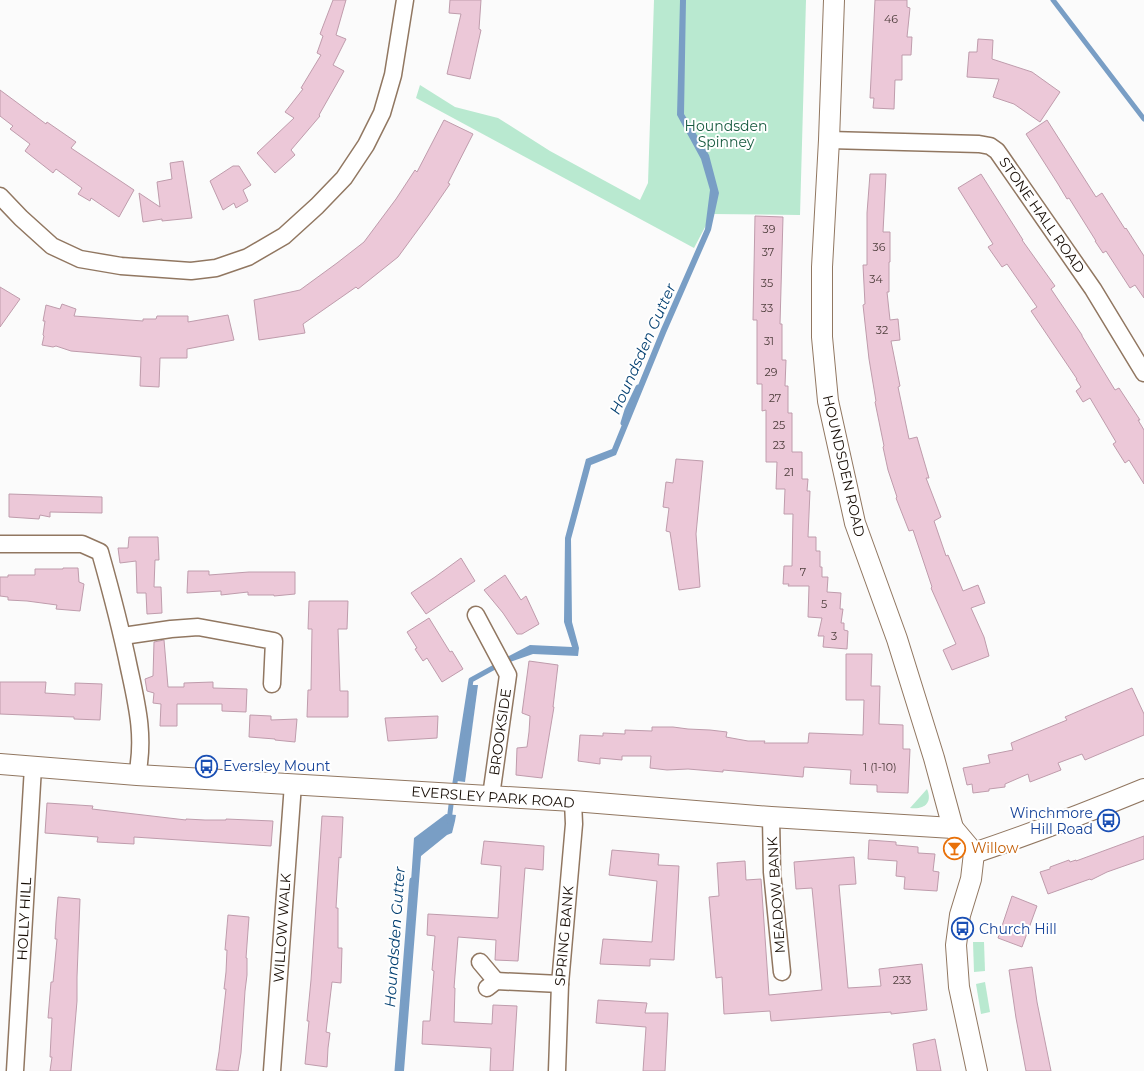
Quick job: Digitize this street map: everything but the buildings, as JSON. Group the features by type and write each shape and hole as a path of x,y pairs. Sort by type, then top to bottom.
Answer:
{"street":[{"path":"0,196 52,246 80,259 121,266 191,271 216,268 248,258 284,236 317,206 344,178 366,145 382,113 393,75 404,0"},
{"name":"HOUNDSDEN ROAD","path":"834,0 822,267 822,337 828,401 855,523 897,639 934,758 953,828"},
{"name":"STONE HALL ROAD","path":"829,140 979,144 990,146 997,151 1093,289 1144,373"},
{"path":"0,544 82,544 100,552 123,636 140,718 141,751 137,775"},
{"name":"BROOKSIDE","path":"476,615 508,675 491,796"},
{"path":"123,636 171,629 198,628 274,641 272,684"},
{"name":"EVERSLEY PARK ROAD","path":"0,764 137,775 491,796 771,817 953,828"},
{"name":"HOLLY HILL","path":"15,1071 33,767"},
{"name":"WILLOW WALK","path":"272,1071 292,784"},
{"path":"974,853 1059,824 1144,789"},
{"name":"SPRING BANK","path":"557,1071 560,984 574,824 573,802"},
{"name":"MEADOW BANK","path":"771,817 772,872 782,972"},
{"path":"953,828 974,853 970,879 960,915 956,945 959,988 977,1071"},
{"path":"480,962 491,985 560,984"}],"green space":[{"name":"Houndsden Spinney","path":"654,0 806,0 800,215 712,214 694,248 416,98 420,85 455,107 498,118 550,151 640,200 648,183"},
{"path":"927,789 929,794 928,802 923,807 910,808"},
{"path":"973,942 984,942 985,971 974,972"},
{"path":"985,982 990,1012 981,1014 976,984"}],"water":[{"path":"680,0 686,0 684,114 709,155 719,193 711,230 616,455 591,465 571,539 572,622 579,648 578,656 533,654 510,662 507,657 530,645 572,647 564,622 565,538 586,459 612,449 661,329 705,229 710,190 701,159 677,115"},
{"path":"471,685 478,685 465,782 457,781"},
{"path":"446,814 456,815 452,833 421,856 404,1071 398,1071 414,838"}],"waterway":[{"path":"1053,0 1144,119"},
{"name":"Houndsden Gutter","path":"623,423 638,387"},
{"name":"Houndsden Gutter","path":"454,789 471,680 500,664"},
{"name":"Houndsden Gutter","path":"449,821 452,797"},
{"name":"Houndsden Gutter","path":"397,1071 412,880"}],"place":[{"name":"Eversley Mount","path":"207,766"},
{"name":"Winchmore Hill Road","path":"1109,821"},
{"name":"Willow","path":"955,848"},
{"name":"Church Hill","path":"963,929"}]}
